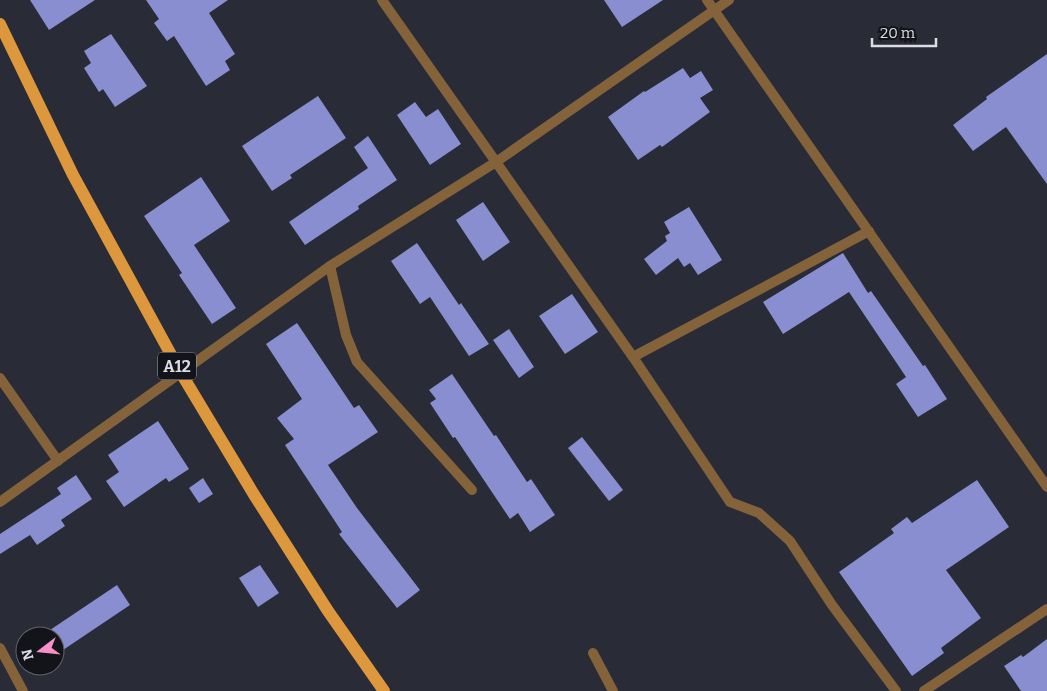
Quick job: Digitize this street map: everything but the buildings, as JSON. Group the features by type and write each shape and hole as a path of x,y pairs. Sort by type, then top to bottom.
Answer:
{"main road":[{"name":"A12","path":"0,24 73,175 181,373 253,494 306,577 384,691"}],"street":[{"path":"382,0 633,357 730,502 759,513 790,541 832,605 896,691"},
{"path":"707,0 1047,487"},
{"path":"0,502 330,266 496,162 729,0"},
{"path":"633,357 868,231"},
{"path":"330,266 346,335 357,362 472,490"},
{"path":"0,378 58,461"},
{"path":"924,691 1047,609"},
{"path":"0,648 24,691"},
{"path":"593,653 614,691"}]}
